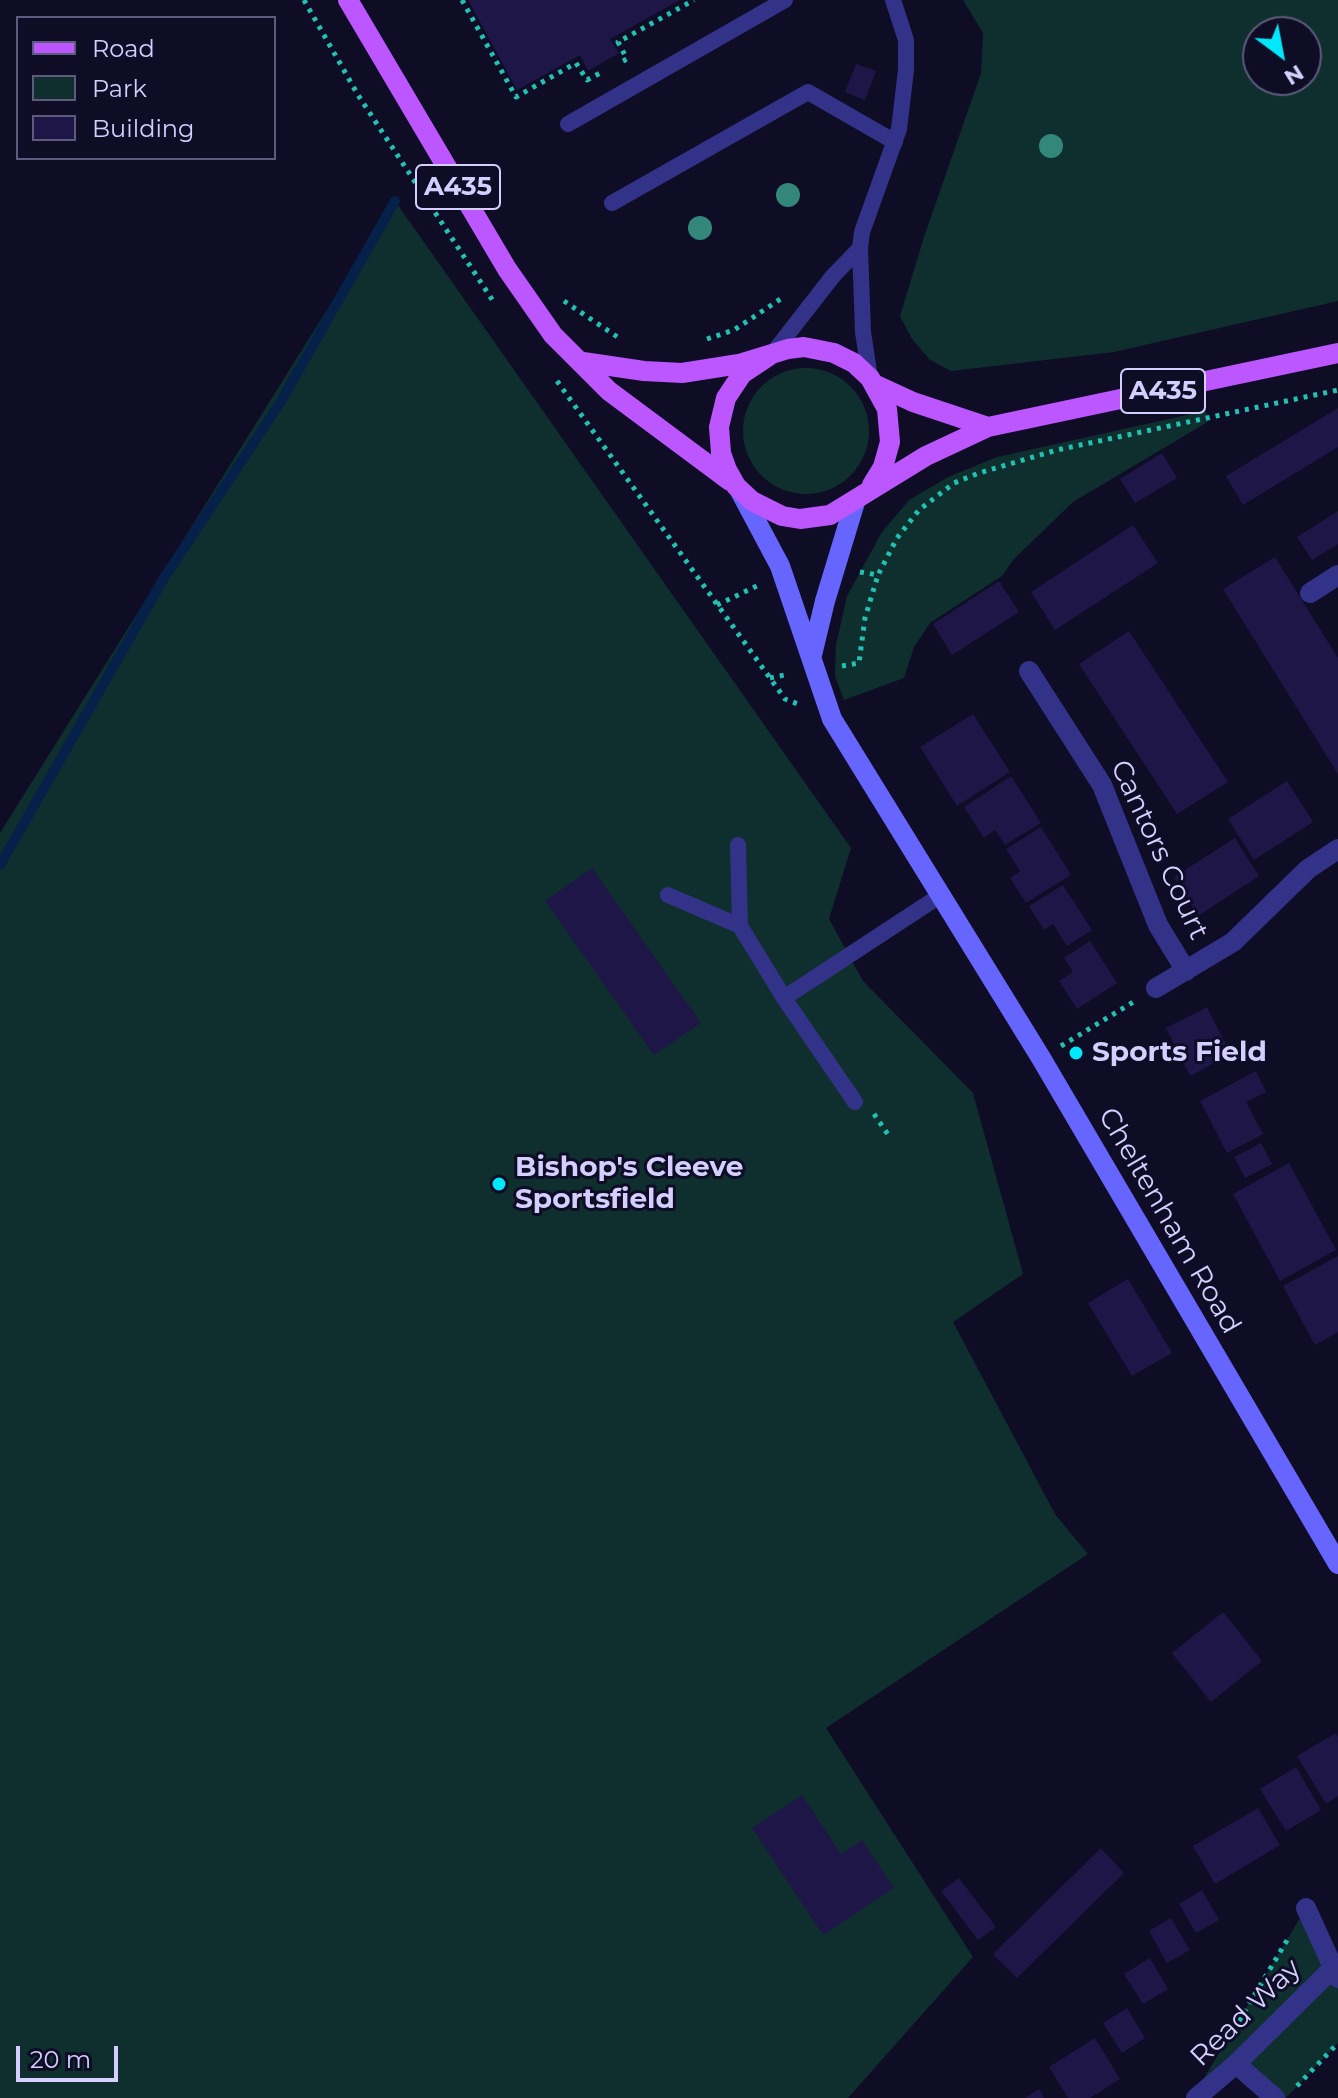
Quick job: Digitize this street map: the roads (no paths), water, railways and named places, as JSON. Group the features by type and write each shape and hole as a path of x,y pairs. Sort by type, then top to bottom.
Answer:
{"main road":[{"name":"A435","path":"348,0 507,269 553,335 609,391 738,488"},
{"path":"583,362 682,373 771,354 804,347 819,349 854,363 872,381 887,409 890,442 883,467 862,496 830,515 800,519 765,510 738,488 727,470 721,453 719,427 726,398 742,374 771,354"},
{"name":"A435","path":"862,496 926,456 988,427 1338,353"},
{"path":"872,381 913,402 988,427"}],"street":[{"name":"Cheltenham Road","path":"738,488 783,574 832,719 1041,1058 1338,1564"},
{"name":"Cheltenham Road","path":"812,655 835,568 862,496"},
{"path":"1310,593 1338,575"},
{"name":"Cantors Court","path":"1029,671 1102,785 1158,925 1186,971"},
{"path":"1156,988 1233,942 1308,869 1338,849"},
{"path":"1306,1908 1336,1973"},
{"name":"Read Way","path":"1196,2098 1336,1973"},
{"path":"1236,2064 1275,2098"}],"lane":[{"path":"568,124 785,0"},
{"path":"872,381 863,332 860,248 862,232 899,129 906,40 893,0"},
{"path":"612,203 808,92 895,142"},
{"path":"771,354 833,276 860,248"},
{"path":"738,845 740,926 784,998 855,1102"},
{"path":"668,895 740,926"},
{"path":"784,998 941,895"}],"waterway":[{"path":"0,865 164,578 280,403 395,201"}],"place":[{"name":"Sports Field","path":"1076,1053"},
{"name":"Bishop's Cleeve Sportsfield","path":"499,1184"}]}
